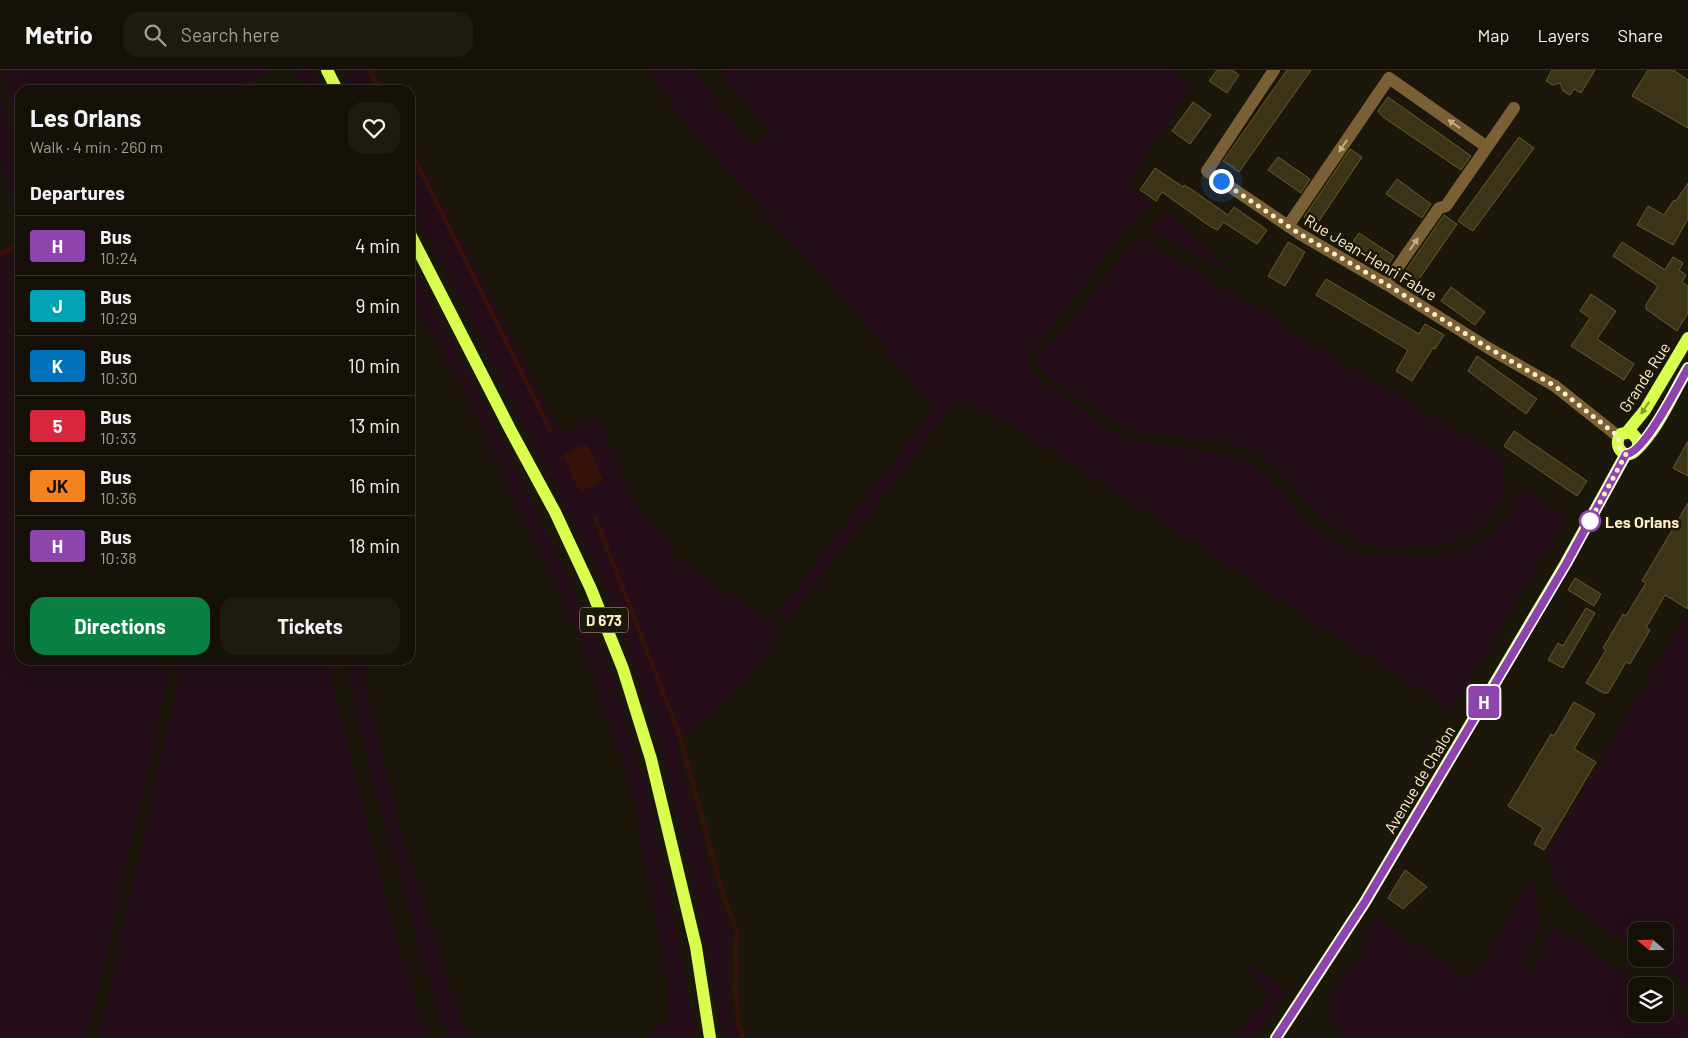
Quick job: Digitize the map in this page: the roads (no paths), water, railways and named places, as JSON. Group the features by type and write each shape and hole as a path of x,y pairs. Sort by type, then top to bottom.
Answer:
{"main road":[{"path":"327,70 334,85"},
{"name":"D 673","path":"415,244 555,512 591,589 623,669 651,759 696,947 710,1038"},
{"name":"Grande Rue","path":"1623,434 1645,410 1688,338"},
{"name":"Grande Rue","path":"1638,447 1647,438 1688,368"},
{"path":"1623,434 1636,436 1638,447 1633,453 1626,454 1618,447 1623,434"},
{"name":"Avenue de Chalon","path":"1276,1038 1365,902 1570,556 1626,454"}],"street":[{"name":"Rue Jean-Henri Fabre","path":"1274,70 1207,171 1288,226 1555,386 1623,434"},
{"path":"1288,226 1389,78 1487,147"},
{"path":"1386,284 1439,208 1446,206 1514,108"}],"waterway":[{"path":"370,70 378,85"},
{"path":"415,159 551,432"},
{"path":"0,255 15,246"},
{"path":"595,517 680,736 724,898 737,930 735,988 739,1026 743,1038"}],"place":[{"name":"Les Orlans","path":"1590,521"}]}
